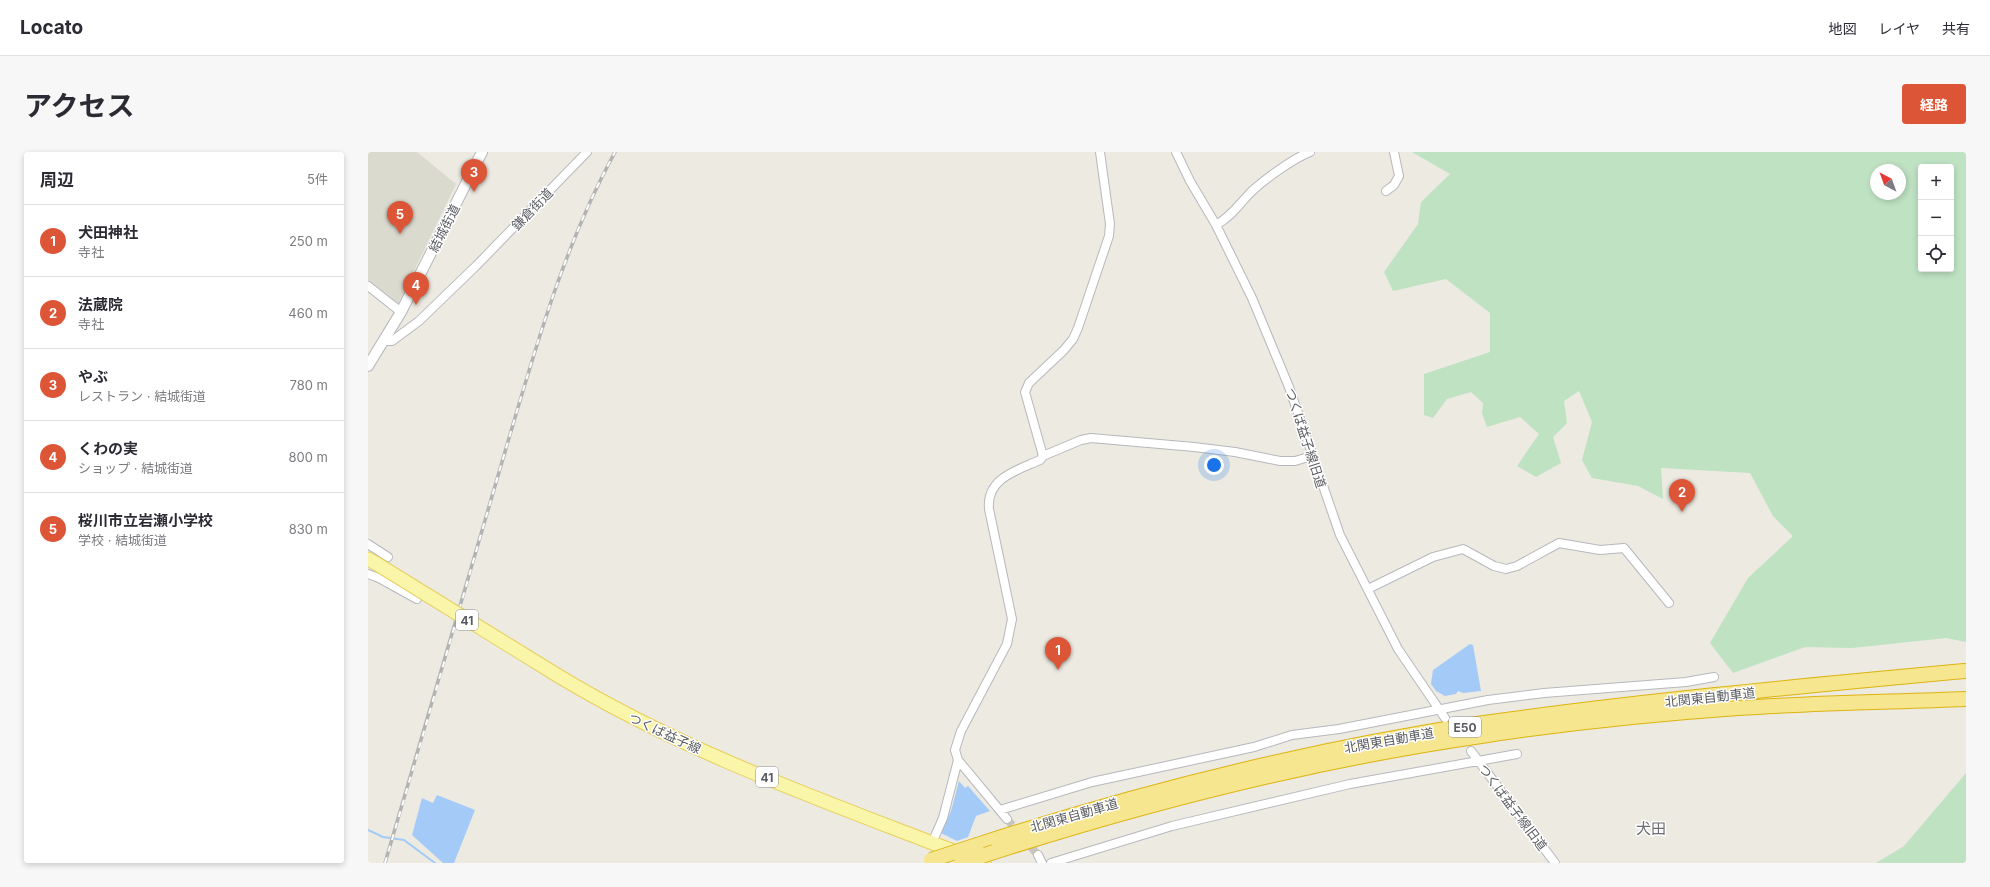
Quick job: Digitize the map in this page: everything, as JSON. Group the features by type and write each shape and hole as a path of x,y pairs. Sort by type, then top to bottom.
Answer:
{"highway":[{"name":"北関東自動車道","path":"927,862 1046,823 1198,781 1310,754 1394,739 1561,713 1964,671"},
{"name":"北関東自動車道","path":"961,863 1122,813 1210,790 1316,766 1480,736 1562,725 1738,708 1966,699"}],"main road":[{"name":"つくば益子線","path":"371,566 557,675 672,738 984,863"}],"street":[{"name":"結城街道","path":"368,366 401,312 482,152"},
{"name":"鎌倉街道","path":"384,341 392,341 419,321 476,266 587,152"},
{"path":"1043,456 1025,392 1029,383 1064,350 1073,338 1105,248 1110,224 1100,152"},
{"name":"つくば益子線旧道","path":"1176,152 1190,181 1216,225 1252,298 1286,380 1335,526 1398,649 1445,718"},
{"path":"1216,225 1237,209 1255,188 1298,157 1310,152"},
{"path":"1386,191 1394,185 1399,176 1394,152"},
{"path":"368,286 401,312"},
{"path":"932,843 943,818 958,760 956,750 962,731 1007,644 1012,619 989,508 990,495 997,482 1005,476 1040,460 1043,456 1081,440 1091,438 1188,446 1235,452 1280,461 1295,461 1312,456"},
{"path":"1368,589 1434,557 1463,549 1494,566 1506,569 1517,566 1559,543 1600,550 1624,548 1669,603"},
{"path":"368,544 388,556"},
{"path":"371,566 379,578 417,599"},
{"path":"1000,810 1092,782 1254,747 1292,734 1339,729 1488,700 1544,693 1686,682 1714,677"},
{"name":"つくば益子線旧道","path":"1471,750 1555,863"},
{"path":"1051,863 1172,826 1361,781 1419,773 1517,754"},
{"path":"958,760 1007,819"},
{"path":"1038,855 1042,863"}],"shaded area":[{"path":"368,152 417,152 456,184 397,306 368,283"}],"green space":[{"path":"1412,152 1966,152 1966,642 1946,638 1852,648 1805,647 1733,673 1710,643 1748,578 1793,536 1773,516 1750,473 1661,468 1663,499 1638,486 1592,478 1582,460 1592,422 1579,391 1564,401 1567,423 1553,437 1561,463 1536,477 1517,466 1539,434 1520,417 1487,427 1482,413 1483,403 1471,392 1447,399 1433,418 1424,415 1424,374 1490,352 1490,313 1446,279 1393,291 1384,272 1418,224 1421,202 1450,174"},
{"path":"1966,773 1966,863 1876,863 1904,846"}],"water":[{"path":"1470,644 1473,645 1481,691 1463,693 1458,691 1456,694 1445,696 1436,691 1431,684 1433,670"},
{"path":"959,781 965,788 968,786 990,811 976,816 968,837 957,841 941,833 951,811"},
{"path":"437,795 475,810 454,863 443,863 412,835 422,798 433,803"}],"waterway":[{"path":"368,830 383,837 404,840 435,863"}],"tunnel":[{"path":"1007,819 1038,855"}],"railway":[{"path":"385,863 537,343 579,227 615,152"}],"place":[{"name":"やぶ","path":"474,192"},
{"name":"桜川市立岩瀬小学校","path":"400,234"},
{"name":"くわの実","path":"416,305"},
{"name":"法蔵院","path":"1682,512"},
{"name":"犬田神社","path":"1058,670"}],"district":[{"name":"犬田","path":"1651,828"}]}
